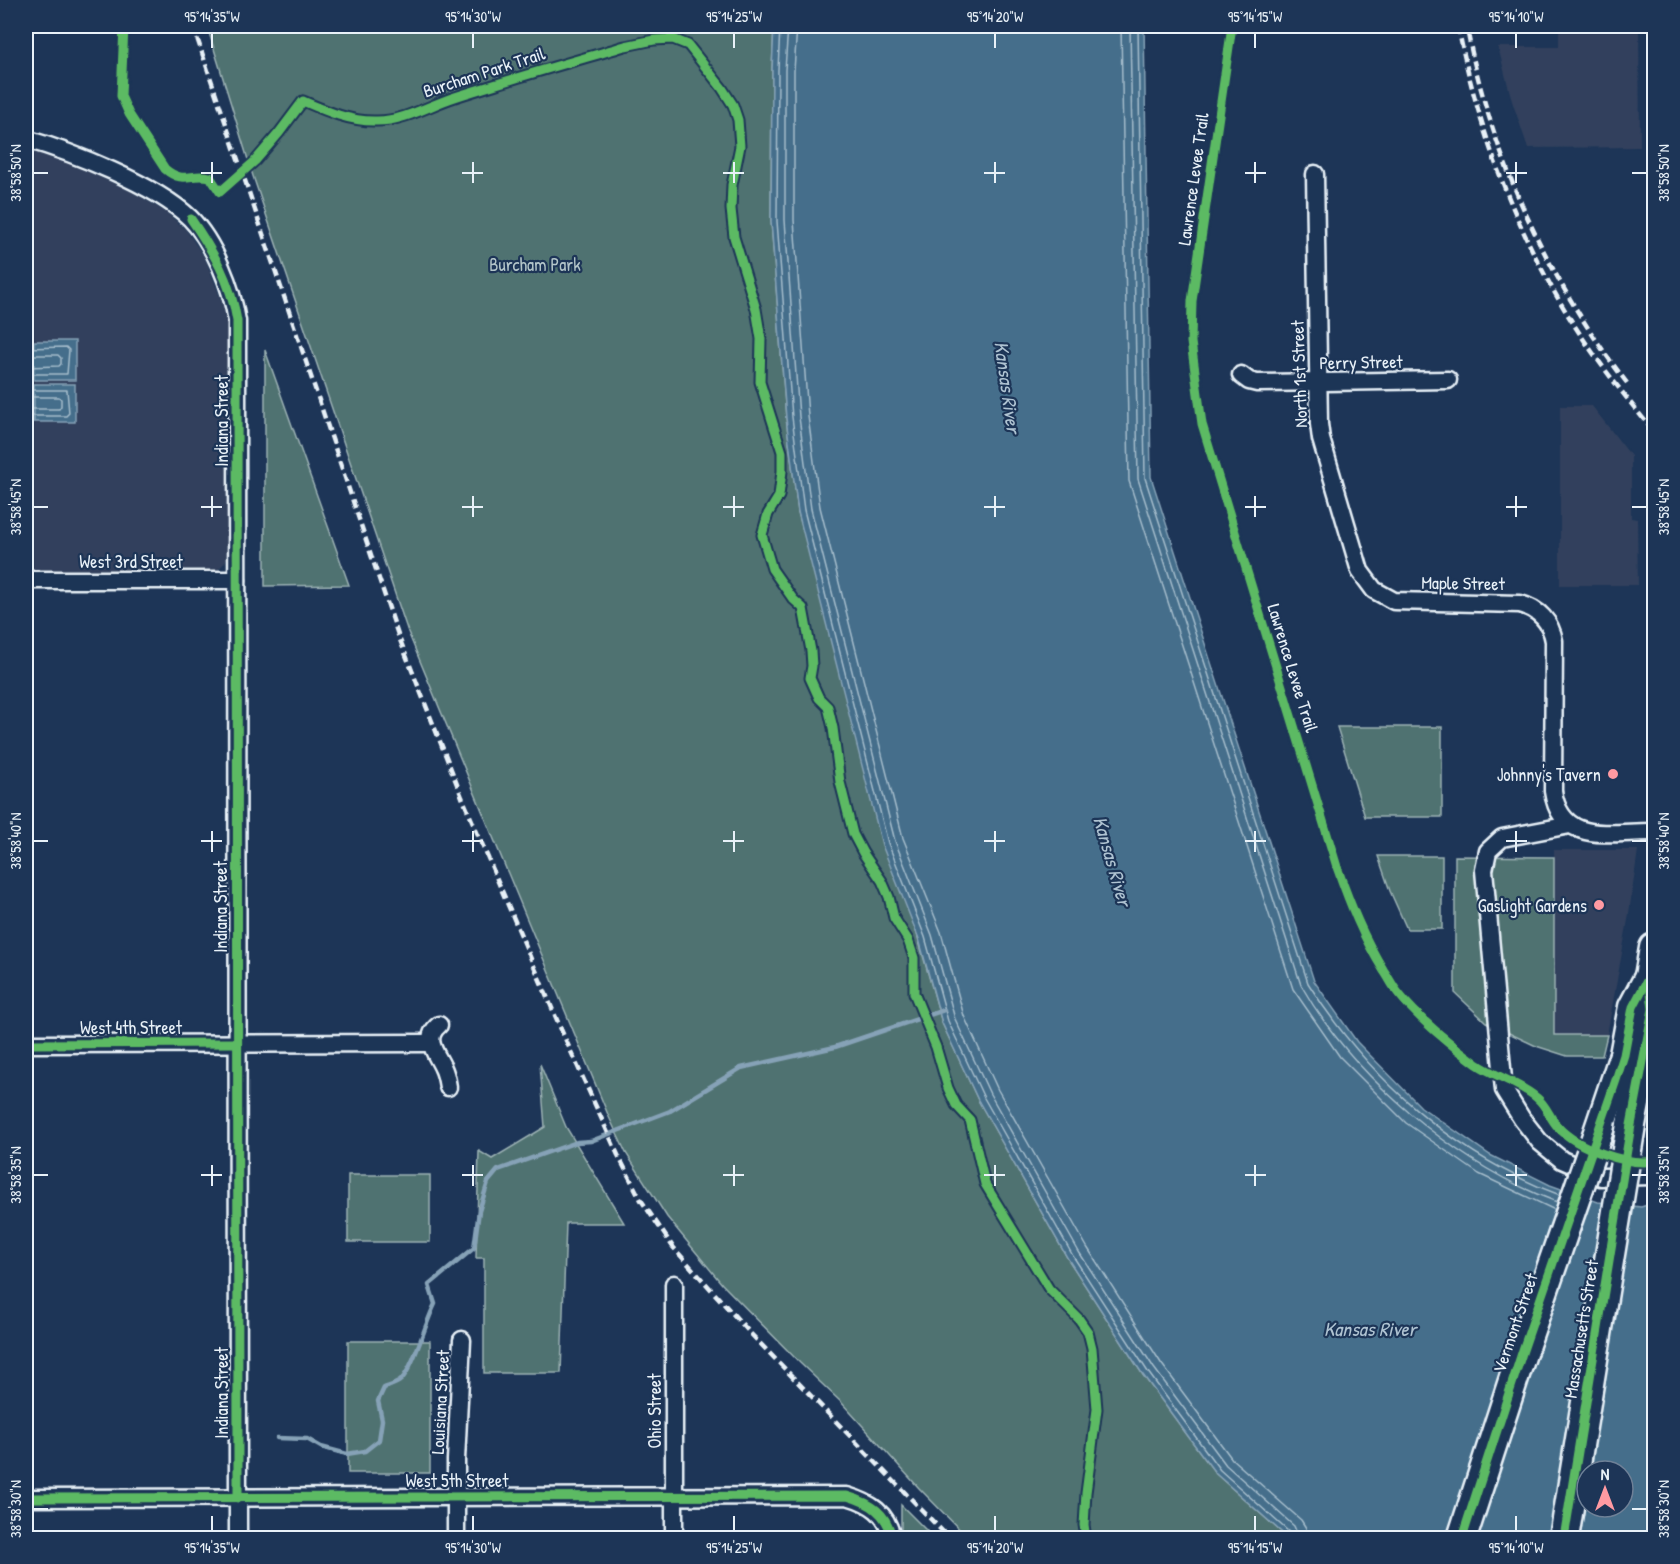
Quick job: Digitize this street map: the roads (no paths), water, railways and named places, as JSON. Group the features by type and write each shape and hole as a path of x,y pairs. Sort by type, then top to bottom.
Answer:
{"highway":[{"path":"1649,977 1654,948"},
{"name":"Massachusetts Street","path":"1564,1539 1631,1125 1653,1010 1649,977"},
{"name":"Vermont Street","path":"1462,1539 1523,1350 1624,1055 1633,1006 1649,977"}],"street":[{"name":"Indiana Street","path":"26,139 75,156 130,180 162,198 191,219 222,269 234,301 237,321 238,1539"},
{"name":"North 1st Street","path":"1315,174 1317,382 1321,439 1360,571 1368,584 1381,595"},
{"name":"Perry Street","path":"1241,375 1257,383 1449,380"},
{"name":"West 3rd Street","path":"26,580 237,580"},
{"name":"Maple Street","path":"1381,595 1404,602 1520,604 1534,609 1543,617 1550,626 1554,641 1553,791 1560,813 1570,825"},
{"path":"1654,832 1585,833 1570,825 1502,838 1488,851 1484,870 1504,1090 1540,1142 1562,1160 1601,1177 1654,1176"},
{"path":"440,1025 432,1033 431,1043 445,1072 448,1087"},
{"name":"West 4th Street","path":"26,1044 431,1043"},
{"path":"1639,1086 1654,1056"},
{"name":"Ohio Street","path":"674,1284 674,1539"},
{"name":"Louisiana Street","path":"456,1539 462,1340"},
{"name":"West 5th Street","path":"26,1498 847,1497 875,1507 883,1515 890,1528 892,1539"}],"water":[{"name":"Kansas River","path":"774,26 1144,26 1151,477 1314,981 1357,1042 1421,1107 1490,1155 1550,1185 1598,1202 1641,1207 1654,1203 1654,1538 1288,1538 1216,1474 1143,1375 1068,1259 978,1100 942,1023 919,939 882,845 798,512 786,418 771,221"},
{"path":"34,341 75,341 75,380 34,380"},
{"path":"26,342 32,342 32,380 26,380"},
{"path":"26,384 33,384 33,422 26,422"},
{"path":"34,384 75,384 75,422 34,422"}],"waterway":[{"path":"277,1438 307,1439 321,1447 347,1454 365,1451 379,1440 382,1420 378,1401 384,1388 395,1384 406,1374 415,1355 435,1304 429,1285 474,1248 479,1211 488,1182 498,1170 577,1142 591,1141 670,1111 741,1068 835,1047 944,1010"}],"railway":[{"path":"193,26 398,635 462,797 563,1034 618,1155 641,1200 673,1247 751,1334 949,1538"},
{"path":"1458,26 1467,69 1492,155 1526,238 1546,278 1600,363 1654,432"},
{"path":"1468,34 1492,127 1528,218 1573,304 1627,383"}],"place":[{"name":"Johnny's Tavern","path":"1613,774"},
{"name":"Gaslight Gardens","path":"1599,905"}],"park label":[{"name":"Burcham Park","path":"535,264"}]}
